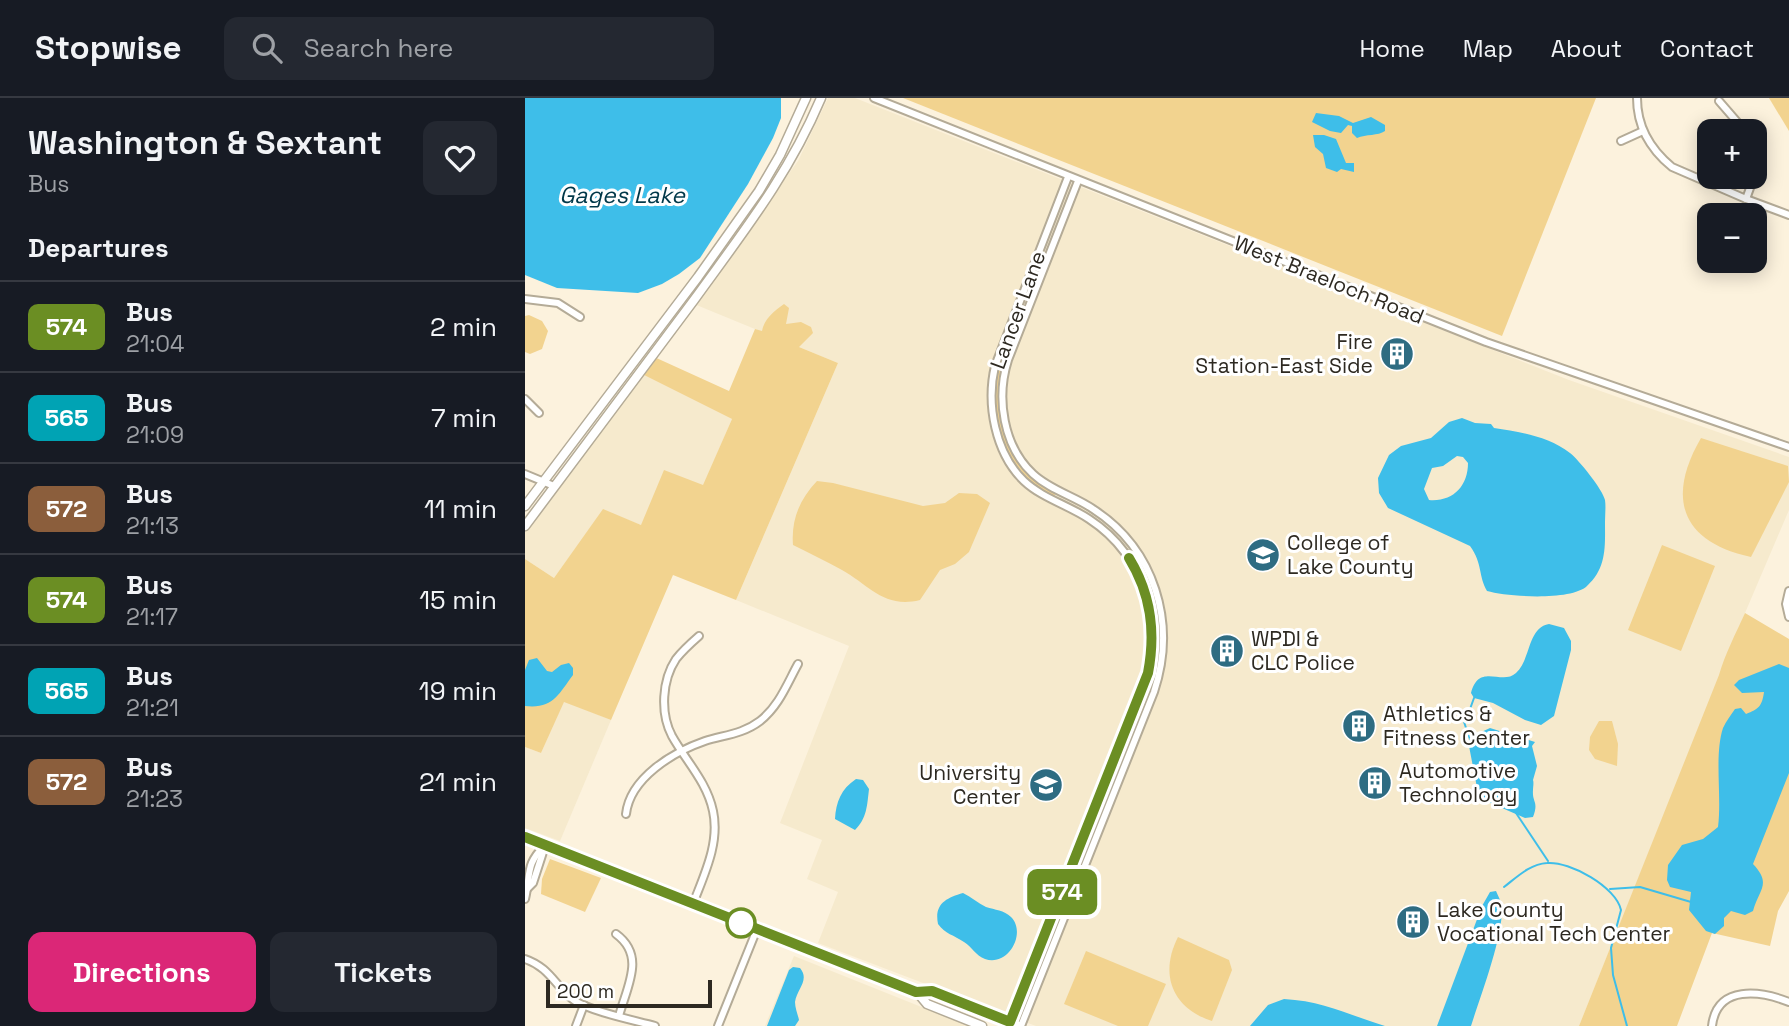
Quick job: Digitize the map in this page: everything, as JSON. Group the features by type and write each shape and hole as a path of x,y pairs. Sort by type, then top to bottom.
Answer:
{"main road":[{"path":"525,506 698,277 759,191 781,155 806,98"},
{"path":"525,526 653,357 774,190 795,155 821,98"},
{"path":"525,837 916,992 932,991 1009,1024 1020,1026"},
{"path":"916,992 926,1003 982,1026"}],"street":[{"name":"West Braeloch Road","path":"874,98 1486,342 1789,447"},
{"path":"1637,98 1643,131 1653,148 1672,167 1789,215"},
{"path":"1719,101 1735,119"},
{"path":"1621,141 1643,131"},
{"name":"Lancer Lane","path":"1009,1024 1142,693 1152,642 1148,601 1142,582 1129,558 1099,526 1037,491 1024,480 1006,455 993,419 992,383 995,366 1068,177"},
{"name":"Lancer Lane","path":"1020,1026 1154,692 1160,673 1163,647 1163,624 1157,593 1137,550 1107,518 1081,501 1044,483 1028,469 1012,442 1003,409 1002,389 1008,360 1078,180"},
{"path":"1746,199 1750,189"},
{"path":"525,299 558,303 580,317"},
{"path":"525,399 539,413"},
{"path":"525,474 554,486"},
{"path":"1789,591 1786,604 1789,617"},
{"path":"693,904 712,849 714,814 703,785 668,725 665,691 675,660 699,636"},
{"path":"626,814 627,804 636,788 660,765 706,741 739,732 759,722 776,705 798,664"},
{"path":"525,899 526,888 533,883 545,845"},
{"path":"718,1026 757,929"},
{"path":"616,934 631,948 633,960 619,1016"},
{"path":"525,959 541,965 562,989 584,1005 655,1026"},
{"path":"1712,1026 1719,1008 1740,994 1758,993 1789,1002"},
{"path":"576,1026 584,1005"}],"shaded area":[{"name":"College of Lake County","path":"828,98 855,98 1569,380 1789,457 1789,510 1579,1026 1036,1026 818,943 838,892 807,879 822,840 780,823 849,646 736,600 838,363 694,304 798,161"},
{"path":"903,98 1596,98 1502,336"},
{"path":"1769,98 1789,98 1789,131"},
{"path":"784,304 789,308 786,324 801,322 811,327 813,333 799,347 838,363 736,600 673,575 611,720 564,702 541,753 525,747 525,559 554,578 603,509 641,525 664,470 703,485 732,419 640,373 652,356 729,391 755,329 762,331 767,319"},
{"path":"525,316 542,321 548,331 542,349 530,354 525,352"},
{"path":"1000,361 1004,362 999,400 1007,437 1026,469 1039,483 1056,493 1054,496 1023,473 1011,457 1003,439 996,400"},
{"path":"640,373 732,419 703,486 641,525 603,510 554,578 525,559 525,529"},
{"path":"1701,438 1788,466 1789,482 1751,557 1709,541 1695,529 1687,514 1683,498 1684,480"},
{"path":"817,481 923,506 945,503 959,493 977,494 990,503 969,552 955,564 940,570 920,600 896,601 878,594 842,570 793,545 798,510"},
{"path":"1662,545 1715,566 1681,651 1628,630"},
{"path":"1745,613 1789,639 1789,891 1778,911 1770,946 1712,933 1677,1026 1579,1026 1724,659"},
{"path":"1159,620 1157,669 1146,703 1142,702 1153,665 1155,621"},
{"path":"564,701 611,720 560,841 525,828 525,747 541,753"},
{"path":"1599,721 1612,721 1618,744 1617,766 1595,759 1589,750 1590,737"},
{"path":"1132,727 1136,729 1079,871 1075,869"},
{"path":"550,859 601,878 585,912 541,894 542,879"},
{"path":"1066,893 1070,895 1038,974 1034,972"},
{"path":"1178,937 1229,960 1232,970 1212,1021 1187,1008 1173,988 1170,964"},
{"path":"1086,951 1166,984 1148,1026 1118,1026 1064,1004"},
{"path":"794,956 969,1026 765,1026"}],"water":[{"name":"Gages Lake","path":"525,98 781,98 781,118 748,184 700,258 679,274 638,293 557,288 525,275"},
{"path":"1316,113 1339,116 1353,123 1371,117 1385,125 1385,131 1357,138 1352,133 1352,126 1348,125 1341,133 1330,131 1312,122"},
{"path":"1313,135 1336,139 1346,163 1354,163 1354,172 1341,169 1337,172 1326,168 1323,154 1315,147"},
{"path":"1462,418 1543,439 1570,453 1585,468 1605,500 1603,556 1598,572 1587,586 1579,591 1554,596 1509,595 1487,591 1470,546 1388,508 1379,493 1378,478 1389,455 1401,446 1431,438 1449,422","holes":["1457,456 1463,457 1468,463 1462,485 1452,495 1429,500 1424,489 1432,468 1443,466"]},
{"path":"1549,624 1564,628 1571,641 1554,716 1541,725 1525,720 1493,703 1474,698 1471,693 1479,679 1516,673 1537,632"},
{"path":"537,658 547,671 552,672 569,663 573,668 573,675 549,703 525,706 525,670 529,660"},
{"path":"1779,664 1789,668 1789,773 1753,864 1762,877 1762,887 1753,911 1745,915 1731,911 1724,918 1724,926 1715,934 1706,931 1689,910 1691,892 1670,887 1667,880 1668,865 1682,845 1703,839 1718,827 1719,751 1723,728 1735,709 1741,708 1746,714 1757,709 1764,692 1742,693 1734,685 1739,680"},
{"path":"1490,728 1535,742 1532,746 1537,766 1533,780 1533,817 1525,818 1479,798 1469,746 1477,734"},
{"path":"856,779 863,780 869,789 864,816 855,830 835,819 840,796"},
{"path":"1496,891 1502,906 1499,934 1471,1026 1437,1026 1482,906 1490,892"},
{"path":"963,893 986,907 1011,917 1017,931 1016,939 1013,947 1001,958 982,958 938,924 938,911 943,903"},
{"path":"793,967 800,968 804,977 795,1002 799,1020 795,1026 767,1026 789,970"},
{"path":"1284,999 1324,1006 1385,1026 1250,1026 1268,1005"}],"waterway":[{"path":"1470,709 1474,698"},
{"path":"1467,716 1464,722 1472,745"},
{"path":"1516,813 1548,861"},
{"path":"1504,887 1524,872 1547,863 1568,866 1579,871 1611,893 1621,910 1611,948 1613,975 1627,1026"},
{"path":"1610,889 1640,887 1691,902"}],"bus line":[{"name":"574","path":"525,837 916,992 932,991 1010,1022 1148,673 1153,632 1151,613 1142,582 1129,558"}],"place":[{"name":"Fire Station-East Side","path":"1397,354"},
{"name":"College of Lake County","path":"1263,555"},
{"name":"WPDI & CLC Police","path":"1227,651"},
{"name":"Athletics & Fitness Center","path":"1359,726"},
{"name":"Automotive Technology","path":"1375,783"},
{"name":"University Center","path":"1046,785"},
{"name":"Lake County Vocational Tech Center","path":"1413,922"}]}
